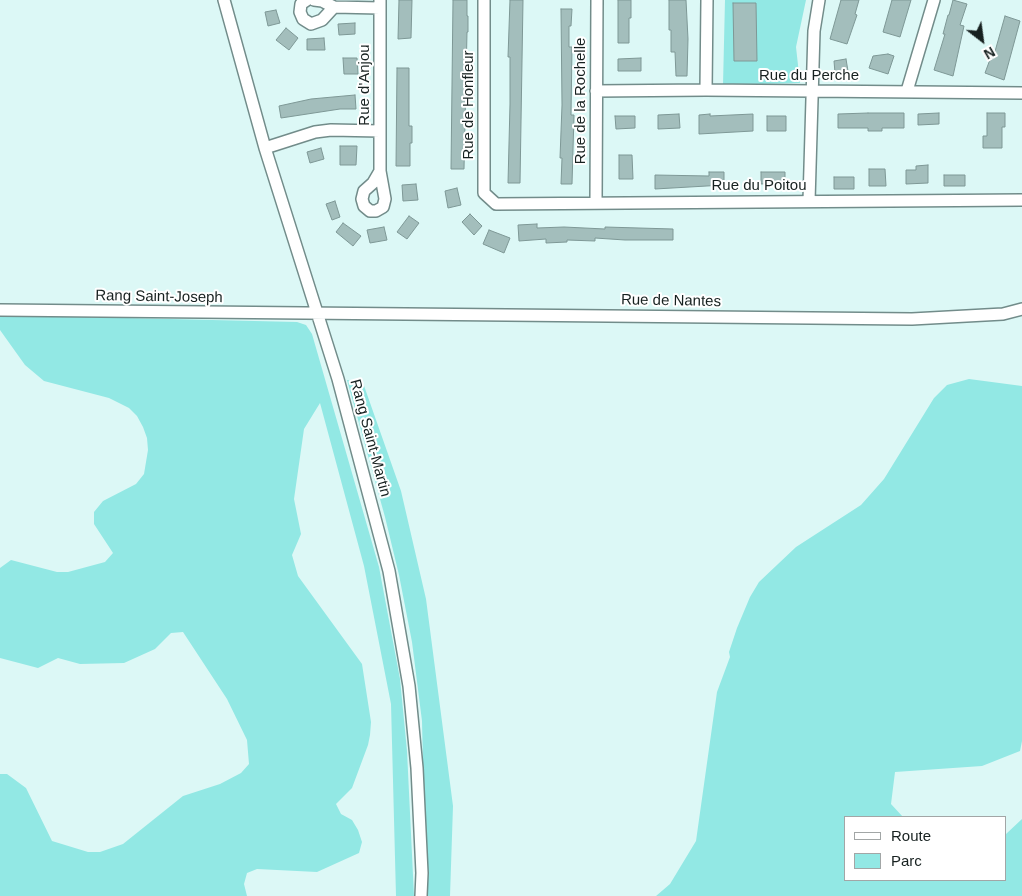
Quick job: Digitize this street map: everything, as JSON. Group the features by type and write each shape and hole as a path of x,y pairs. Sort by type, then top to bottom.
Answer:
{"street":[{"name":"Rang Saint-Martin","path":"224,0 265,148 338,379 390,570 409,686 417,768 422,873 421,896"},
{"path":"307,0 301,4 300,12 303,20 311,24 322,20 334,7"},
{"path":"314,0 322,1 334,7 380,4"},
{"name":"Rue de Honfleur","path":"484,0 484,193 496,204"},
{"name":"Rue de la Rochelle","path":"596,202 597,0"},
{"path":"706,90 707,0"},
{"path":"809,201 814,31 819,0"},
{"path":"908,91 934,0"},
{"name":"Rue d'Anjou","path":"380,4 380,171"},
{"name":"Rue du Perche","path":"596,91 706,90 1022,93"},
{"path":"265,148 315,132 331,130 380,131"},
{"name":"Rue du Poitou","path":"496,204 1022,200"},
{"name":"Rue de Nantes","path":"318,314 912,319 1003,314 1022,309"},
{"name":"Rang Saint-Joseph","path":"0,310 318,314"}],"green space":[{"path":"725,0 806,0 796,47 800,83 723,85"},
{"path":"0,315 297,322 306,325 312,334 379,567 400,679 407,751 414,896 396,896 391,704 364,566 320,403 304,429 294,499 301,534 292,555 298,576 362,664 371,722 370,735 352,788 336,804 341,814 352,820 358,830 362,842 359,853 317,872 257,869 247,873 244,884 247,896 0,896 0,774 7,774 26,788 52,841 88,852 100,852 123,844 183,796 220,784 241,773 249,764 247,740 227,699 183,632 171,633 155,649 124,663 80,664 58,658 38,668 0,658 0,568 11,560 57,572 68,572 105,562 113,553 94,524 94,512 103,501 136,484 144,474 148,450 147,438 143,427 137,416 129,408 109,398 44,381 25,365 0,330"},
{"path":"969,379 1022,386 1022,741 1020,751 982,766 895,772 891,804 902,816 844,816 844,881 1007,881 1007,833 1022,819 1022,896 656,896 670,884 696,841 717,692 730,657 729,652 737,628 750,597 759,582 796,547 861,505 884,479 934,398 947,385"},
{"path":"347,380 362,380 401,491 426,599 453,806 450,896 426,896 422,721 412,642 385,517"}],"building":[{"path":"399,0 412,0 411,38 398,39"},
{"path":"453,0 467,0 468,32 464,169 451,169"},
{"path":"510,0 523,0 520,183 508,183"},
{"path":"618,0 631,0 629,43 618,43"},
{"path":"669,0 686,0 687,76 676,76 675,52 671,52"},
{"path":"841,0 859,0 855,14 857,15 847,44 830,39"},
{"path":"892,0 911,0 900,37 883,32"},
{"path":"953,0 967,4 960,25 964,26 953,76 934,70"},
{"path":"733,3 756,3 757,61 734,61"},
{"path":"561,9 572,9 571,26 569,26 569,47 572,47 571,115 574,115 572,184 561,184"},
{"path":"276,10 280,23 268,26 265,12"},
{"path":"1005,16 1020,21 1004,80 985,73 992,54 994,55"},
{"path":"355,23 355,34 339,35 338,24"},
{"path":"286,28 298,38 289,50 276,40"},
{"path":"324,38 325,50 307,50 307,39"},
{"path":"888,54 894,56 888,74 869,68 873,56"},
{"path":"343,58 357,58 358,74 344,74"},
{"path":"641,58 641,71 618,71 618,59"},
{"path":"846,59 848,71 835,73 834,61"},
{"path":"397,68 409,68 409,126 412,126 410,166 396,166"},
{"path":"355,95 356,109 340,109 281,118 279,106 311,99"},
{"path":"904,113 904,128 882,128 882,131 868,131 868,128 838,128 838,114"},
{"path":"939,113 939,124 918,125 918,114"},
{"path":"987,113 1005,113 1005,127 1002,127 1002,148 983,148 983,136 987,136"},
{"path":"679,114 680,128 658,129 658,115"},
{"path":"710,114 710,116 753,114 753,131 699,134 699,115"},
{"path":"615,116 635,116 635,128 616,129"},
{"path":"767,116 786,116 786,131 767,131"},
{"path":"340,146 357,146 356,165 340,165"},
{"path":"321,148 324,159 310,163 307,152"},
{"path":"619,155 632,155 633,179 619,179"},
{"path":"928,165 928,183 906,184 906,170 916,170 916,166"},
{"path":"869,169 885,169 886,186 869,186"},
{"path":"709,172 724,172 724,185 655,189 655,175 709,176"},
{"path":"761,172 785,172 785,183 761,184"},
{"path":"944,175 965,175 965,186 944,186"},
{"path":"834,177 854,177 854,189 834,189"},
{"path":"416,184 418,200 403,201 402,185"},
{"path":"457,188 461,205 448,208 445,191"},
{"path":"335,201 340,217 332,220 326,204"},
{"path":"470,214 482,226 474,235 462,222"},
{"path":"409,216 419,223 407,239 397,232"},
{"path":"343,223 361,236 353,246 336,232"},
{"path":"537,224 537,228 673,229 673,240 595,238 595,241 567,240 567,242 546,243 546,239 519,241 518,225"},
{"path":"384,227 387,240 370,243 367,230"},
{"path":"489,230 510,238 504,253 483,244"}]}
